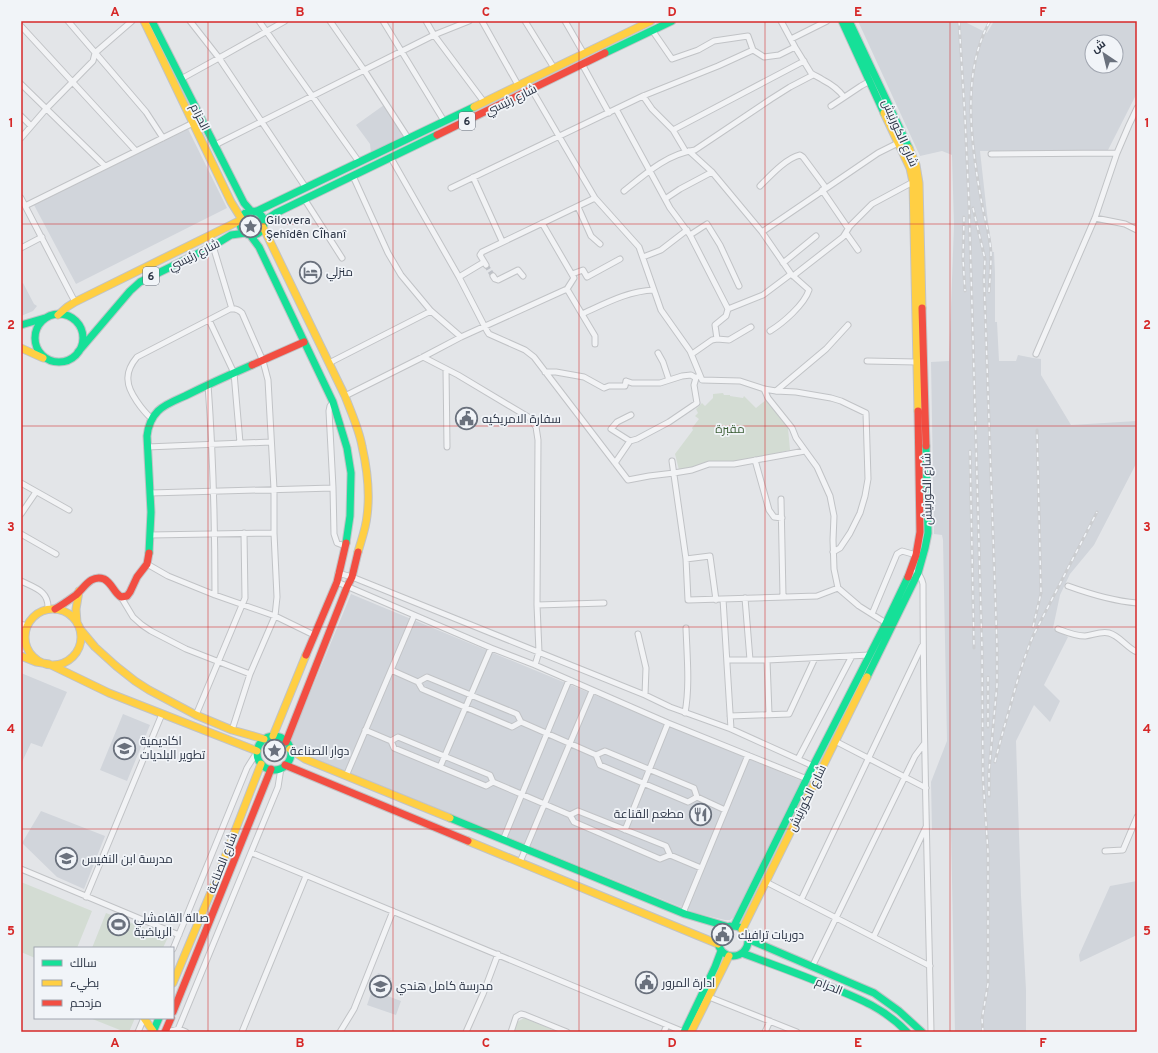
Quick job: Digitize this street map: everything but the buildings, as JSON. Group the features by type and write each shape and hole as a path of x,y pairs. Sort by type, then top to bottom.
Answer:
{"main road":[{"path":"144,21 231,202 241,219 241,228 259,247 333,402 347,448 351,473 350,516 345,546 336,582 272,736"},
{"name":"الحزام","path":"152,21 244,203 253,211"},
{"name":"شارع رئيسي","path":"21,325 58,315 67,307 77,307 241,219 245,214 306,188 651,21"},
{"name":"شارع رئيسي","path":"21,348 48,360 58,362 74,357 134,286 153,275 213,246 231,235 258,233 264,224 276,213 672,21"},
{"name":"شارع الكورنيش","path":"742,930 835,741 915,572 925,548 928,533 919,183 916,165 870,81 842,21"},
{"name":"شارع الكورنيش","path":"732,927 870,655 915,572 920,532 914,182 910,168 898,143 889,116 849,21"},
{"path":"522,83 531,90"},
{"path":"253,211 261,215 345,396 362,446 366,472 368,505 367,517 352,577 286,742"},
{"path":"76,323 77,307"},
{"path":"58,315 68,317 80,328 82,335 81,345 78,352"},
{"path":"47,318 38,327 35,341 42,356 48,360"},
{"path":"21,636 24,625 36,615 42,611 52,609 79,592 90,580 98,578 104,579 109,582 118,596 125,597 128,595 137,576 147,564 149,558 150,535 150,493 147,432 152,419 158,411 166,405 208,384 304,342"},
{"path":"333,402 345,396"},
{"path":"21,656 36,662 49,664 57,664 71,658 80,645 81,637 76,609 79,592"},
{"path":"52,609 68,613 73,617 103,655 135,681 149,690 196,715 232,730 264,739"},
{"path":"24,625 26,642 29,650 34,657 41,662 49,664 109,693 257,752"},
{"path":"283,766 520,862 720,947 729,956 742,953 747,947 748,939 742,930 690,916 305,759 290,749 286,742 278,737 272,736 264,739 259,744 257,752 258,758 261,764 271,769 283,766 290,758 290,749"},
{"name":"شارع الصناعة","path":"174,981 216,880 261,764"},
{"path":"174,1010 271,769"},
{"path":"684,1032 715,966 720,947 718,937 726,928 732,927"},
{"path":"748,939 874,993 909,1018 922,1032"},
{"name":"الحزام","path":"742,953 866,1001 884,1011 900,1023 908,1032"},
{"path":"691,1032 729,956"},
{"path":"145,1019 153,1031"},
{"path":"153,1031 159,1019"},
{"path":"165,1032 171,1019"}],"street":[{"path":"68,21 146,112 163,138"},
{"path":"21,138 46,109 93,61 95,53 132,21"},
{"path":"190,21 219,58 306,188"},
{"path":"259,21 360,162"},
{"path":"181,79 284,21"},
{"path":"330,21 408,138"},
{"path":"382,21 444,121"},
{"path":"426,21 434,35 484,102"},
{"path":"215,145 401,51 434,35 469,21"},
{"path":"482,21 522,83"},
{"path":"525,21 554,68"},
{"path":"566,21 584,54"},
{"path":"781,21 795,47 813,75 836,88 844,97"},
{"path":"791,39 827,21"},
{"path":"21,26 136,151"},
{"path":"652,30 672,59 698,50 714,41 748,36 753,50 764,57 779,55 795,47"},
{"path":"451,188 643,96 718,66 753,50"},
{"path":"674,130 804,61"},
{"path":"582,64 609,113"},
{"path":"624,191 649,170 677,155 695,150 790,87 813,75"},
{"path":"831,106 870,81"},
{"path":"21,84 105,166"},
{"path":"531,90 595,198 639,247 660,310 692,354 698,377 694,385 697,403 669,422 637,440 630,441 611,429 617,422 631,415"},
{"path":"643,96 652,109 674,130 688,151 712,172 762,232 792,275 809,290 807,295 782,324 770,331"},
{"path":"1036,354 1095,218 1118,153 1137,108"},
{"path":"616,109 670,208 690,235 728,309 726,316 715,325 717,339"},
{"path":"21,116 32,126"},
{"path":"25,206 193,123"},
{"path":"762,232 878,153 898,143"},
{"path":"991,154 1118,153"},
{"path":"760,186 780,167 800,155 803,157 824,189 858,250"},
{"path":"391,158 459,276 489,334 530,352 628,480 692,470 709,464 734,464 805,451"},
{"path":"665,199 712,172"},
{"path":"353,176 388,253 401,275 431,311 461,337"},
{"path":"473,177 502,241"},
{"path":"728,309 762,295 792,275 843,237 847,230 872,204 914,182"},
{"path":"21,198 77,307"},
{"path":"459,276 485,263 480,255 481,252 595,198"},
{"path":"305,200 342,258"},
{"path":"578,206 590,236 600,244"},
{"path":"1095,218 1125,224 1137,230"},
{"path":"345,396 461,337 567,289 574,278 542,223"},
{"path":"690,235 707,224 720,245 739,286"},
{"path":"643,257 661,250 687,230"},
{"path":"783,263 816,236"},
{"path":"21,248 42,237"},
{"path":"213,246 232,309"},
{"path":"572,274 583,270 587,277 620,259"},
{"path":"493,276 496,280 498,280 518,270 523,276"},
{"path":"567,289 595,336 595,344"},
{"path":"582,314 626,295 641,291 654,290"},
{"path":"152,419 139,405 129,387 128,376 132,363 137,357 228,310 238,309 242,313 263,361 268,380 274,489 274,533 277,597 275,616 250,674 232,730"},
{"path":"329,363 431,311"},
{"path":"209,320 234,373 240,443"},
{"path":"776,391 826,349 848,324"},
{"path":"692,354 712,340 729,340 751,327"},
{"path":"658,353 663,362 669,380"},
{"path":"423,357 458,375 530,418 536,427 538,440 537,605 539,652 535,665"},
{"path":"867,360 917,362"},
{"path":"446,369 446,447"},
{"path":"545,372 556,372 584,377 604,388 609,386 625,386 626,381 632,383 660,383 682,376 691,375 702,380 740,381 764,389 796,392 831,398 866,413 868,479 866,496 856,522 840,548 833,552"},
{"path":"208,384 215,534 215,595"},
{"path":"764,389 768,398 792,428 796,438 817,467 830,496 834,516 832,540 834,574 838,588 853,601 886,624"},
{"path":"333,402 329,411 334,534 338,543 345,546"},
{"path":"615,463 630,441"},
{"path":"147,447 271,442"},
{"path":"755,460 769,510 774,517 782,518"},
{"path":"672,461 686,559 688,600 817,596 838,588"},
{"path":"21,483 69,510"},
{"path":"150,493 333,488"},
{"path":"21,514 36,492"},
{"path":"781,499 783,596"},
{"path":"196,715 246,598 244,533"},
{"path":"150,535 274,533"},
{"path":"21,534 56,554"},
{"path":"872,614 897,554 902,551 916,555"},
{"path":"686,559 710,556 716,600"},
{"path":"147,564 168,576 215,595 275,616 314,635"},
{"path":"915,572 921,578 923,584 924,744 931,1032"},
{"path":"336,582 414,616 535,665 668,723 807,779 817,776 813,766 731,729 685,713 539,652 352,577 338,573"},
{"path":"21,581 43,592 52,609"},
{"path":"1068,586 1095,595 1137,603"},
{"path":"121,597 134,617 146,628 176,645 250,674"},
{"path":"745,598 750,660"},
{"path":"723,599 731,729"},
{"path":"537,605 604,603"},
{"path":"346,776 414,616"},
{"path":"685,713 687,704 688,664 686,628"},
{"path":"1058,628 1082,636 1104,632 1109,633 1133,651 1137,652"},
{"path":"638,634 646,668 645,695"},
{"path":"801,900 923,645"},
{"path":"440,767 491,648"},
{"path":"727,660 767,660 870,655"},
{"path":"798,759 852,656"},
{"path":"730,716 789,714 815,658"},
{"path":"767,660 769,714"},
{"path":"391,670 418,682 422,689 512,727 521,722"},
{"path":"418,682 426,678 517,714 521,722 596,755 600,765 688,802 697,797"},
{"path":"503,840 569,680"},
{"path":"520,862 592,691"},
{"path":"86,896 162,714"},
{"path":"625,830 668,723"},
{"path":"365,730 391,741 394,748 486,786 493,782"},
{"path":"391,741 398,737 490,775 493,782 570,815 574,822 660,859 670,855"},
{"path":"835,741 926,788"},
{"path":"812,967 915,756 924,744"},
{"path":"596,755 605,751 694,788 697,797 725,810"},
{"path":"174,947 247,768 257,752"},
{"path":"683,913 748,755"},
{"path":"178,1031 252,853 278,786 283,766"},
{"path":"570,815 578,811 666,846 670,855 701,868"},
{"path":"1105,851 1123,850 1137,819"},
{"path":"874,936 927,826"},
{"path":"252,853 684,1032"},
{"path":"21,869 179,935"},
{"path":"242,1032 306,876"},
{"path":"766,882 930,966"},
{"path":"340,1032 354,1009 393,911"},
{"path":"466,1032 483,994 498,954"},
{"path":"709,997 797,1032"},
{"path":"510,1032 516,1018 521,1014 566,1032"},
{"path":"138,1032 144,1019"},
{"path":"173,1019 178,1031"},
{"path":"765,1032 770,1021"},
{"path":"664,1032 667,1025"},
{"path":"165,1032 186,1032"}],"shaded area":[{"path":"858,21 967,21 967,23 987,33 994,21 1137,21 1137,93 1108,150 980,151 992,252 994,252 995,322 997,322 999,361 1016,361 1018,355 1041,359 1041,375 1071,425 1137,421 1137,462 1094,545 1070,574 1060,595 1053,628 1068,637 1044,685 1060,701 1050,722 1034,705 1016,741 1021,896 1026,990 1026,1032 955,1032 951,830 932,830 931,782 947,741 943,540 942,535 934,534 931,362 949,361 954,226 952,155 942,151 920,156"},
{"path":"384,105 403,136 371,153 370,144 356,125"},
{"path":"188,129 227,208 76,284 34,205"},
{"path":"23,283 34,304 37,306 33,311 21,316 21,284"},
{"path":"351,594 802,781 737,915 730,920 725,920 696,913 311,757 296,749 292,744 292,737"},
{"path":"21,673 67,692 42,747 31,743 21,764"},
{"name":"اكاديمية تطوير البلديات","path":"123,714 150,725 127,781 100,770"},
{"name":"مدرسة ابن النفيس","path":"41,811 105,836 84,889 57,877 22,843"},
{"path":"1137,881 1137,935 1080,962 1079,955 1110,886"},
{"name":"مدرسة كامل هندي","path":"378,973 391,978 385,995 401,1001 396,1015 367,1005"}],"green space":[{"name":"مقبرة","path":"723,393 724,395 743,398 744,396 756,408 766,400 788,428 790,450 738,462 679,470 675,454 693,430 692,428 699,419 695,416 698,413 696,409 702,403 705,406 713,398 713,394"},
{"path":"21,882 92,911 77,947 34,947 34,958 21,952"},
{"name":"صالة القامشلي الرياضية","path":"106,913 168,937 163,947 92,947"},
{"path":"524,1018 558,1032 513,1032 517,1022"},
{"path":"92,1019 135,1019 129,1032 125,1032"}],"tunnel":[{"path":"486,265 493,276"}],"railway":[{"path":"959,21 969,203 982,648 983,779 988,852 988,984 982,1019 983,1032"},
{"path":"989,292 991,253 977,177 971,108 975,62 981,41 990,21"},
{"path":"973,208 985,259 984,279 997,646 997,685 989,771 989,796"},
{"path":"964,217 963,259 965,291"},
{"path":"1033,627 1041,593 1037,430"},
{"path":"970,451 974,648"},
{"path":"995,762 1019,676 1033,636 1097,512"},
{"path":"988,677 988,727"}],"traffic: fast":[{"path":"152,21 244,203 251,211"},
{"path":"605,53 672,21"},
{"path":"842,21 884,113"},
{"path":"849,21 909,148"},
{"path":"255,212 474,107"},
{"path":"264,221 276,213 437,135"},
{"path":"252,211 260,215 264,223 260,231 252,235 244,231 240,223 244,215 252,211"},
{"path":"78,352 130,291 140,282 213,246 231,235 246,233"},
{"path":"250,235 259,247 333,402 347,448 351,473 350,516 346,543"},
{"path":"59,314 68,316 76,321 81,329 83,338 81,347 76,355 68,360 59,362 50,360 42,355 37,347 35,338 37,329 42,321 50,316 59,314"},
{"path":"21,325 45,318"},
{"path":"149,553 151,512 147,436 152,420 158,411 167,404 252,365"},
{"path":"867,677 918,573 925,548 928,533 926,446"},
{"path":"734,926 908,577"},
{"path":"274,736 286,741 291,753 286,765 274,770 262,765 257,753 262,741 274,736"},
{"path":"450,818 685,914 729,927"},
{"path":"733,926 744,930 748,941 744,952 733,956 722,952 718,941 722,930 733,926"},
{"path":"748,939 874,993 899,1011 922,1032"},
{"path":"684,1032 721,951"},
{"path":"742,953 807,977 870,1004 889,1016 907,1032"},
{"path":"153,1032 159,1019"}],"traffic: slow":[{"path":"144,21 231,202 241,218"},
{"path":"474,107 651,21"},
{"path":"884,113 910,168 913,182 918,411"},
{"path":"909,148 916,165 919,183 922,308"},
{"path":"58,315 75,302 241,220"},
{"path":"263,227 345,396 359,433 367,472 368,508 366,525 358,552"},
{"path":"21,348 43,358"},
{"path":"77,623 76,609 79,591"},
{"path":"53,609 64,611 73,617 79,626 81,637 79,648 73,657 64,663 53,665 42,663 33,657 27,648 25,637 27,626 33,617 42,611 53,609"},
{"path":"80,629 95,647 116,666 149,690 196,715 232,730 264,739"},
{"path":"273,736 306,655"},
{"path":"21,656 36,662 49,664 109,693 257,751"},
{"path":"742,930 867,677"},
{"path":"290,749 305,759 450,818"},
{"path":"174,981 216,880 261,764"},
{"path":"468,841 718,944"},
{"path":"691,1032 729,956"},
{"path":"145,1019 153,1031"}],"traffic: jam":[{"path":"437,135 605,53"},
{"path":"922,308 926,446"},
{"path":"252,365 304,342"},
{"path":"908,577 916,555 920,532 918,411"},
{"path":"306,655 337,582 346,543"},
{"path":"286,742 352,577 358,552"},
{"path":"55,609 76,595 88,582 95,578 104,579 107,581 121,597 127,596 137,577 147,564 149,553"},
{"path":"285,765 468,841"},
{"path":"174,1010 271,769"},
{"path":"165,1032 171,1019"}],"place":[{"name":"Gilovera Şehîdên CÎhanî","path":"251,227"},
{"name":"منزلي","path":"311,272"},
{"name":"سفارة الامريكيه","path":"467,419"},
{"name":"اكاديمية تطوير البلديات","path":"125,748"},
{"name":"دوار الصناعة","path":"274,751"},
{"name":"مطعم القناعة","path":"700,814"},
{"name":"مدرسة ابن النفيس","path":"67,859"},
{"name":"صالة القامشلي الرياضية","path":"119,925"},
{"name":"دوريات ترافيك","path":"723,935"},
{"name":"ادارة المرور","path":"647,983"},
{"name":"مدرسة كامل هندي","path":"381,986"}]}
